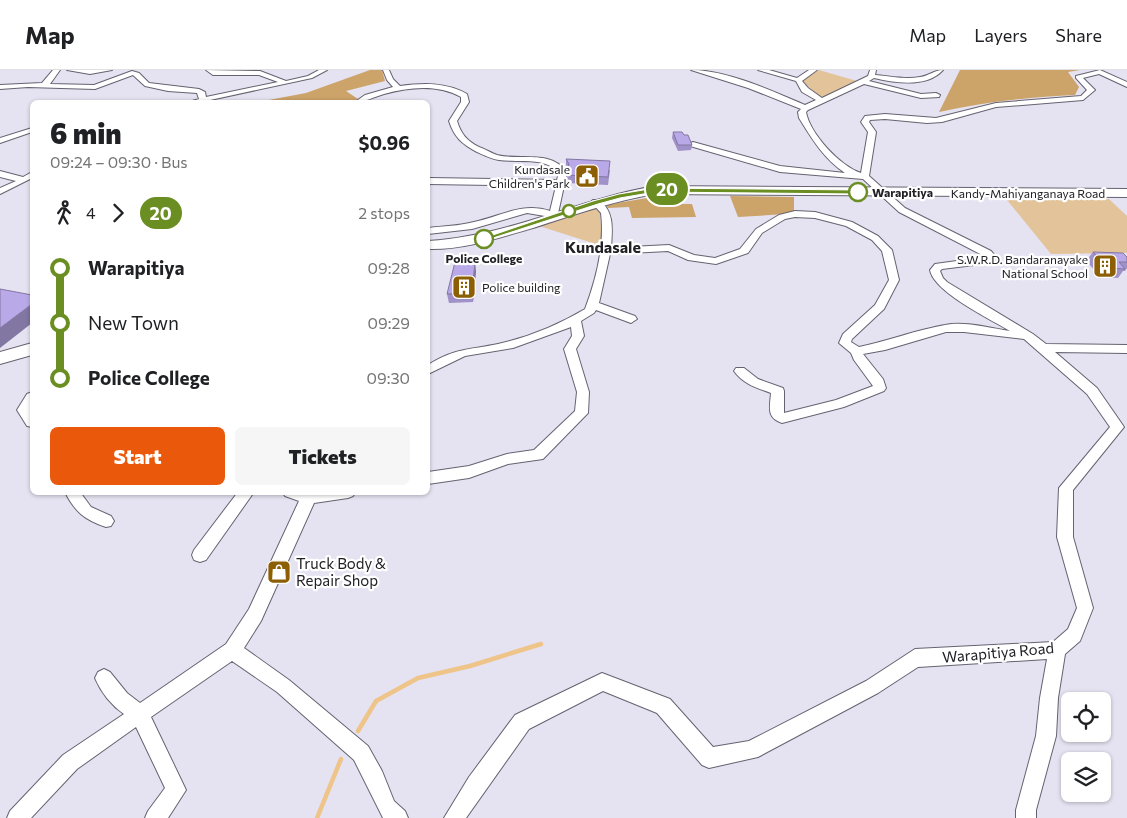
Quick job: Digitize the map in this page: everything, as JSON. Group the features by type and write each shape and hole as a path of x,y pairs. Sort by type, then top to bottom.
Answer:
{"highway":[{"name":"Kandy-Mahiyanganaya Road","path":"430,245 484,239 596,202 636,193 674,189 882,192 1127,192"},
{"path":"0,358 30,350"}],"street":[{"path":"44,86 57,70"},
{"path":"70,70 100,72 109,70"},
{"path":"209,70 214,73 248,71 284,83"},
{"path":"0,86 95,87 134,72 147,85 199,92 202,94 203,100 310,77 324,70"},
{"path":"386,70 390,80 399,89"},
{"path":"761,70 798,80 805,90 822,101"},
{"path":"798,80 814,70"},
{"path":"882,192 865,177 850,172 823,149 803,118 802,112 806,108 863,82 872,73 926,78 935,75 940,70"},
{"path":"702,71 772,93 806,108"},
{"path":"865,177 872,132 864,122 868,118 880,115 914,120 947,119 986,107 1083,98 1091,90 1078,76 1101,71 1127,85"},
{"path":"863,82 922,96 936,95"},
{"path":"363,100 384,92 432,86 460,93 464,96 465,102 453,121 456,134 466,144 499,158 538,160 559,166 563,172 554,216 543,210 525,210 486,222 452,229 430,230"},
{"path":"0,141 30,131"},
{"path":"693,144 780,169 865,177"},
{"path":"0,174 28,178"},
{"path":"0,190 28,178"},
{"path":"430,181 560,184"},
{"name":"Warapitiya Road","path":"454,818 476,784 522,722 602,682 663,706 709,758 751,750 872,687 915,658 1056,650 1074,635 1085,608 1065,537 1066,488 1117,427 1092,391 1043,348 1029,337 949,289 935,276 935,270 939,266 990,260 991,257 988,253 921,221 902,210 882,192"},
{"path":"430,369 444,359 467,352 517,343 575,320 590,310 605,251 606,214 603,208 596,202"},
{"path":"605,251 669,248 692,258 716,261 744,250 759,231 782,218 795,214 815,215 849,224 875,238 887,250 894,280 880,308 847,337 845,343 857,351 885,346 946,328 964,328 1029,337"},
{"path":"592,304 632,319"},
{"path":"430,478 468,472 507,459 538,455 581,413 583,392 570,349 578,336 575,320"},
{"path":"1043,348 1127,349"},
{"path":"740,371 754,382 778,391 776,414 782,418 840,404 880,388 880,382 858,357 857,351"},
{"path":"30,400 24,410 30,419"},
{"path":"74,495 81,508 91,517 106,521"},
{"path":"200,555 245,495"},
{"path":"17,818 70,762 232,650 255,615 310,495 296,495"},
{"path":"232,650 282,686 361,753 375,778 387,808 398,818"},
{"path":"1026,818 1026,810 1046,736 1048,698 1056,650"},
{"path":"104,678 120,700 140,714 176,790 155,818"}],"shaded area":[{"path":"370,70 382,70 385,81 346,91 358,99 356,100 269,100 306,93"},
{"path":"819,70 857,81 821,99 802,80"},
{"path":"960,70 1080,70 1068,72 1079,87 1075,95 973,105 939,112"},
{"path":"670,194 674,204 692,204 696,217 632,218 629,207 608,208 606,205"},
{"path":"730,196 794,197 794,212 738,217"},
{"path":"1109,199 1127,216 1127,253 1051,254 1007,200"},
{"path":"593,208 600,211 602,246 539,226"}],"building":[{"path":"673,132 682,132 684,135 688,135 692,145 678,145"},
{"path":"566,159 610,161 608,177 566,175 569,164"},
{"path":"1093,252 1123,253 1127,257 1127,262 1119,262 1125,269 1108,268"},
{"path":"455,262 475,262 472,293 447,294"},
{"path":"0,289 30,295 30,306 0,328"}],"waterway":[{"path":"358,731 376,701 418,678 470,666 541,644"},
{"path":"317,818 341,759"}],"bus line":[{"name":"20","path":"484,239 596,202 655,190 858,192"}],"place":[{"name":"Kundasale Children's Park","path":"587,176"},
{"name":"Warapitiya","path":"858,192"},
{"name":"Police College","path":"484,239"},
{"name":"S.W.R.D. Bandaranayake National School","path":"1105,266"},
{"name":"Police building","path":"464,287"},
{"name":"Truck Body & Repair Shop","path":"279,572"}],"district":[{"name":"Kundasale","path":"603,246"}]}
